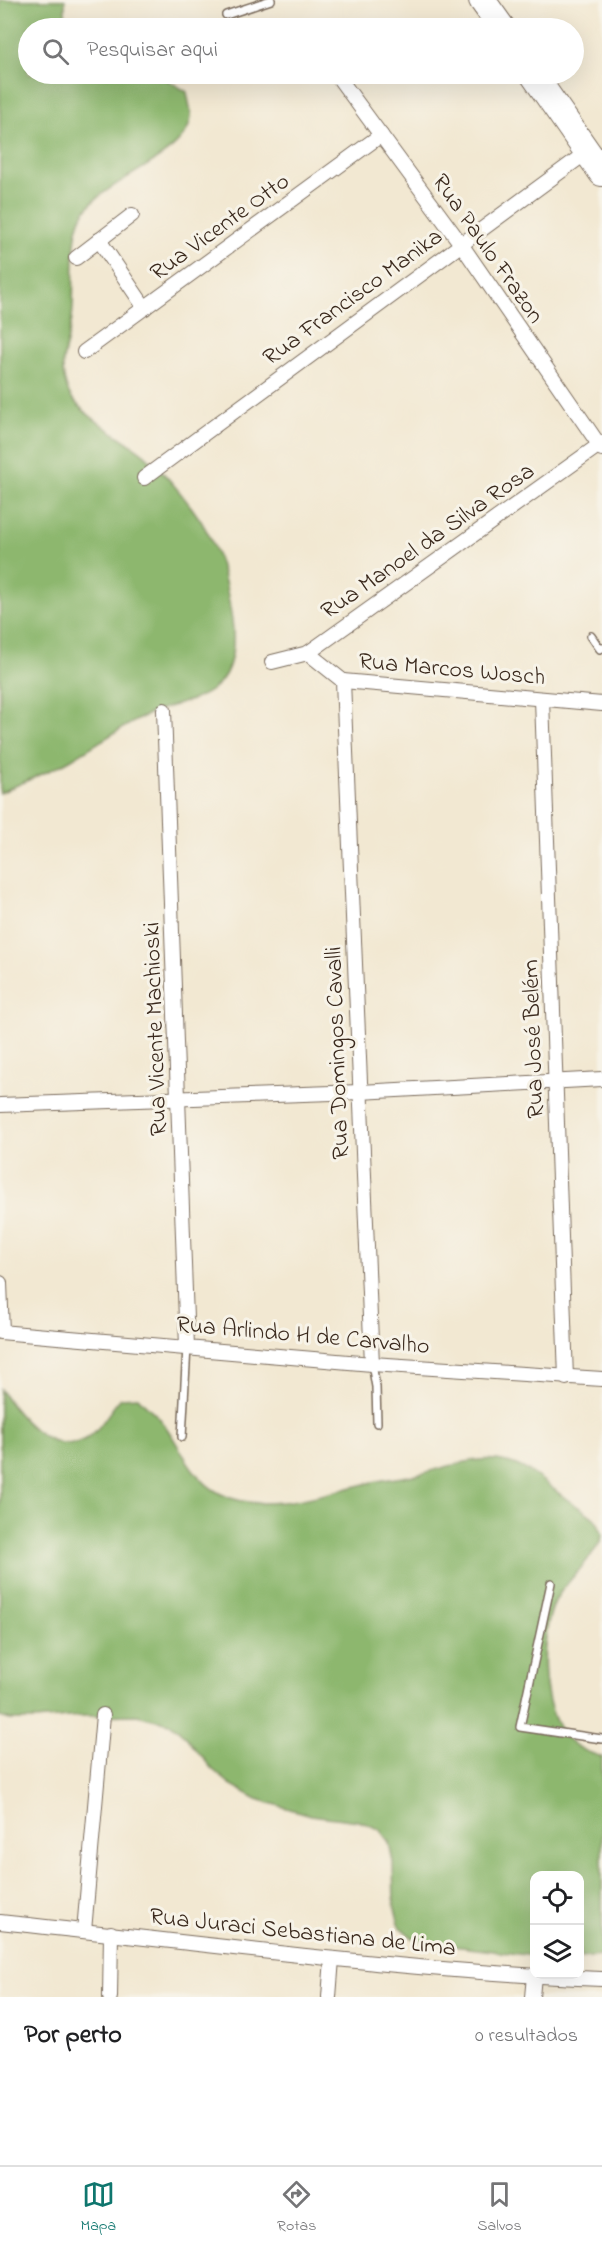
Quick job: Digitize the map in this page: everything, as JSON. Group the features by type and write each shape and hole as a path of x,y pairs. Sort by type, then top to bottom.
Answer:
{"highway":[{"path":"482,0 495,18"},
{"path":"540,84 602,173"}],"street":[{"name":"Rua Paulo Frazon","path":"343,84 461,244 601,446"},
{"name":"Rua Vicente Otto","path":"84,352 381,135"},
{"name":"Rua Francisco Manika","path":"144,478 587,152"},
{"path":"76,258 132,215"},
{"path":"99,240 145,308"},
{"name":"Rua Manoel da Silva Rosa","path":"272,662 308,653 601,446"},
{"name":"Rua Marcos Wosch","path":"308,653 343,681 602,704"},
{"name":"Rua Domingos Cavalli","path":"343,681 372,1364"},
{"name":"Rua José Belém","path":"542,699 566,1378"},
{"name":"Rua Vicente Machioski","path":"164,710 187,1347"},
{"path":"0,1105 360,1092 602,1079"},
{"path":"0,1283 1,1332"},
{"name":"Rua Arlindo H de Carvalho","path":"1,1332 372,1364 602,1379"},
{"path":"84,1931 104,1715"},
{"name":"Rua Juraci Sebastiana de Lima","path":"0,1922 332,1959 530,1976"},
{"path":"110,1997 111,1933"},
{"path":"329,1997 332,1959"},
{"name":"Rua Juraci Sebastiana de Lima","path":"584,1978 602,1979"},
{"path":"532,1997 534,1979"}],"lane":[{"path":"226,15 271,0"},
{"path":"591,636 600,649 602,648"},
{"path":"182,1437 187,1347"},
{"name":"Rua Domingos Cavalli","path":"372,1364 376,1387 377,1423"},
{"path":"551,1583 520,1727 602,1739"}],"green space":[{"path":"0,0 65,0 67,18 18,18 18,84 174,84 187,92 191,116 187,131 176,144 108,189 83,214 74,250 72,318 63,370 68,390 78,405 151,460 201,521 220,561 224,576 232,620 232,656 230,665 221,680 200,697 149,714 61,765 0,793"},
{"path":"0,1389 15,1410 35,1430 58,1442 71,1443 89,1437 121,1398 138,1397 168,1429 200,1478 219,1493 236,1500 254,1503 292,1501 465,1462 494,1460 508,1462 539,1478 594,1518 602,1534 596,1549 556,1599 547,1631 545,1670 551,1709 558,1725 575,1745 602,1757 602,1956 584,1958 584,1871 530,1871 530,1956 437,1944 413,1938 400,1927 394,1905 393,1862 389,1842 379,1829 359,1821 310,1815 257,1799 230,1784 212,1769 186,1737 170,1723 137,1715 35,1720 10,1720 0,1717"}]}
